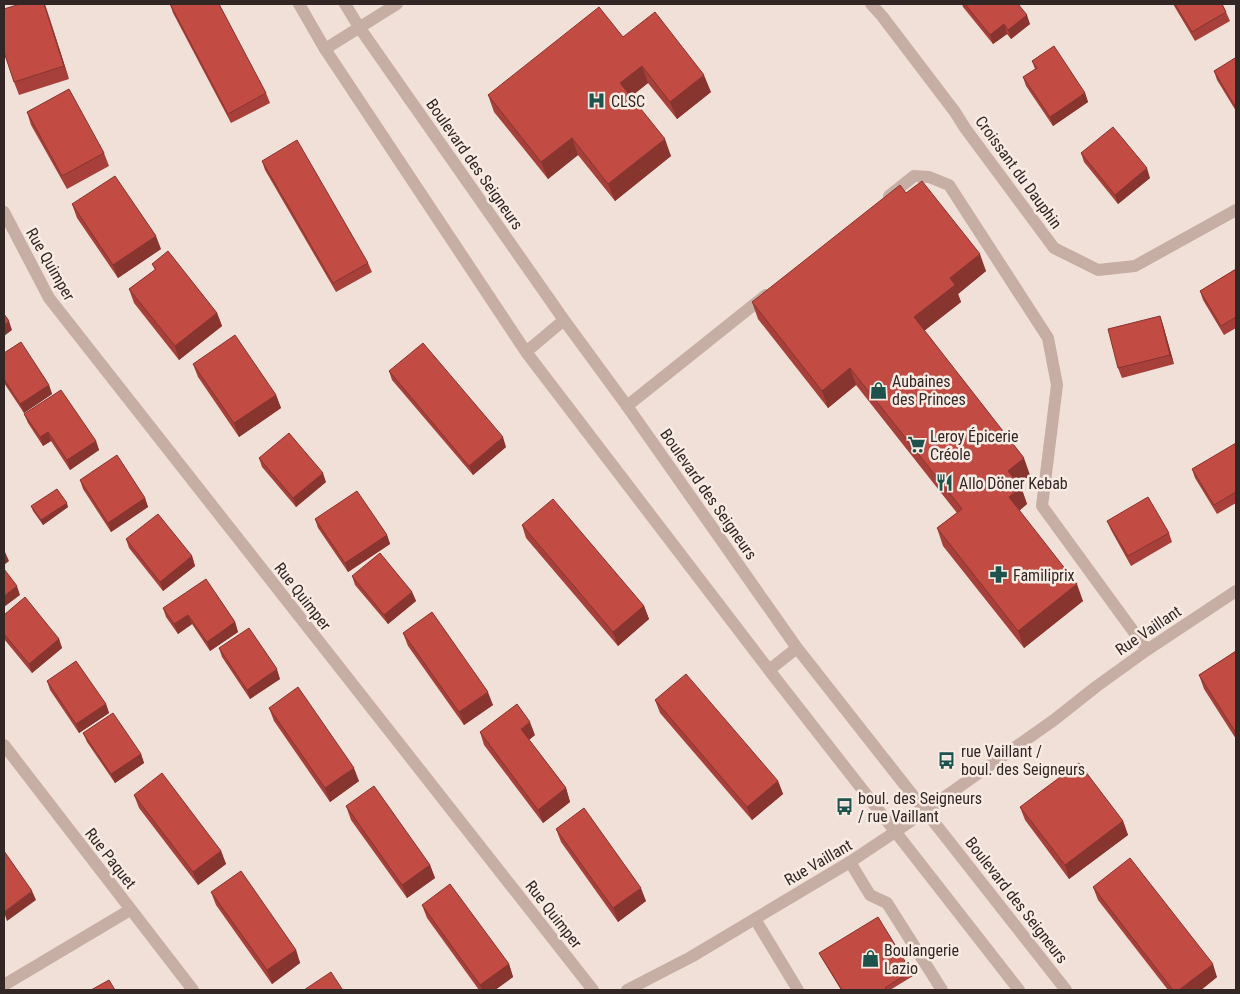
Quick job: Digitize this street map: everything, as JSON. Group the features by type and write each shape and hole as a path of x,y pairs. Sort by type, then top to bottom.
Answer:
{"street":[{"path":"299,4 325,48 526,352 768,670 1019,990"},
{"name":"Boulevard des Seigneurs","path":"345,4 359,27 564,320 627,406 797,648 1066,990"},
{"path":"325,48 396,4"},
{"name":"Croissant du Dauphin","path":"870,4 882,16 955,112 1054,248 1098,270 1135,266 1236,210"},
{"path":"883,201 914,176 929,177 949,185 1048,338 1057,385 1042,506 1146,650"},
{"name":"Rue Quimper","path":"4,212 49,298 593,990"},
{"path":"627,406 775,287"},
{"path":"526,352 564,320"},
{"name":"Rue Vaillant","path":"627,990 691,957 850,862 926,811 1054,720 1146,650 1236,591"},
{"path":"768,670 797,648"},
{"name":"Rue Paquet","path":"4,745 193,990"},
{"path":"850,862 870,894 887,903 942,990"},
{"path":"4,985 130,910"},
{"path":"755,919 798,990"}],"building":[{"path":"20,4 44,4 64,66 14,82 4,52 4,9"},
{"path":"170,4 219,4 266,93 228,114"},
{"path":"965,4 1018,4 1027,15 1008,30 1004,24 990,35"},
{"path":"1175,4 1222,4 1226,12 1192,32"},
{"path":"599,7 623,37 655,12 704,75 670,102 642,66 620,83 665,139 608,184 572,138 541,162 488,95"},
{"path":"1054,46 1085,93 1050,117 1023,77 1037,68 1032,61"},
{"path":"1235,58 1236,61 1236,108 1214,71"},
{"path":"69,89 104,153 62,176 27,112"},
{"path":"1113,127 1147,168 1115,195 1081,153"},
{"path":"297,140 368,263 333,283 262,161"},
{"path":"115,176 156,236 113,265 72,204"},
{"path":"922,181 980,254 950,278 955,285 914,317 1024,458 1008,471 1021,487 1009,497 1077,584 1018,631 937,528 962,509 850,368 822,391 752,302 900,185 906,193"},
{"path":"168,251 217,313 175,346 129,289 156,269 152,264"},
{"path":"1236,269 1236,317 1221,326 1200,291"},
{"path":"4,314 9,321 4,325"},
{"path":"1160,316 1170,355 1118,368 1108,329"},
{"path":"235,335 276,395 234,423 193,364"},
{"path":"21,342 49,385 20,404 4,379 4,353"},
{"path":"423,343 503,437 469,466 389,371"},
{"path":"61,390 96,441 67,460 48,432 40,437 24,414"},
{"path":"289,433 323,473 293,498 259,458"},
{"path":"1236,443 1236,492 1214,505 1192,469"},
{"path":"117,455 145,498 108,523 80,480"},
{"path":"57,489 67,503 41,520 31,506"},
{"path":"357,491 387,535 345,563 315,519"},
{"path":"1148,497 1169,533 1128,556 1107,521"},
{"path":"553,499 644,606 613,632 522,525"},
{"path":"158,514 192,556 160,582 126,539"},
{"path":"380,553 412,592 384,615 352,576"},
{"path":"4,569 17,586 4,596"},
{"path":"206,579 235,622 207,642 188,615 174,624 163,608"},
{"path":"25,597 59,639 29,664 4,634 4,615"},
{"path":"432,612 488,692 459,712 403,633"},
{"path":"249,628 277,669 247,690 219,648"},
{"path":"1236,651 1236,733 1199,675"},
{"path":"76,661 106,704 76,724 47,681"},
{"path":"686,674 778,781 747,807 655,700"},
{"path":"298,687 354,768 325,788 269,708"},
{"path":"517,704 530,722 521,729 566,788 538,810 480,732"},
{"path":"113,713 141,754 111,774 83,733"},
{"path":"1079,763 1123,821 1065,865 1020,807"},
{"path":"162,773 221,851 193,872 134,795"},
{"path":"374,786 430,865 402,885 346,806"},
{"path":"584,808 641,888 613,908 556,829"},
{"path":"4,851 32,891 4,912"},
{"path":"1130,858 1213,964 1179,990 1173,990 1093,887"},
{"path":"241,871 296,950 267,970 211,892"},
{"path":"450,884 509,964 480,985 422,905"},
{"path":"878,917 911,971 885,988 887,990 842,990 819,953"},
{"path":"331,972 342,989 304,990"},
{"path":"109,980 115,990 91,990"}],"place":[{"name":"CLSC","path":"597,101"},
{"name":"Aubaines des Princes","path":"878,390"},
{"name":"Leroy Épicerie Créole","path":"916,445"},
{"name":"Allo Döner Kebab","path":"945,483"},
{"name":"Familiprix","path":"999,575"},
{"name":"rue Vaillant / boul. des Seigneurs","path":"947,760"},
{"name":"boul. des Seigneurs / rue Vaillant","path":"844,807"},
{"name":"Boulangerie Lazio","path":"870,959"}]}
